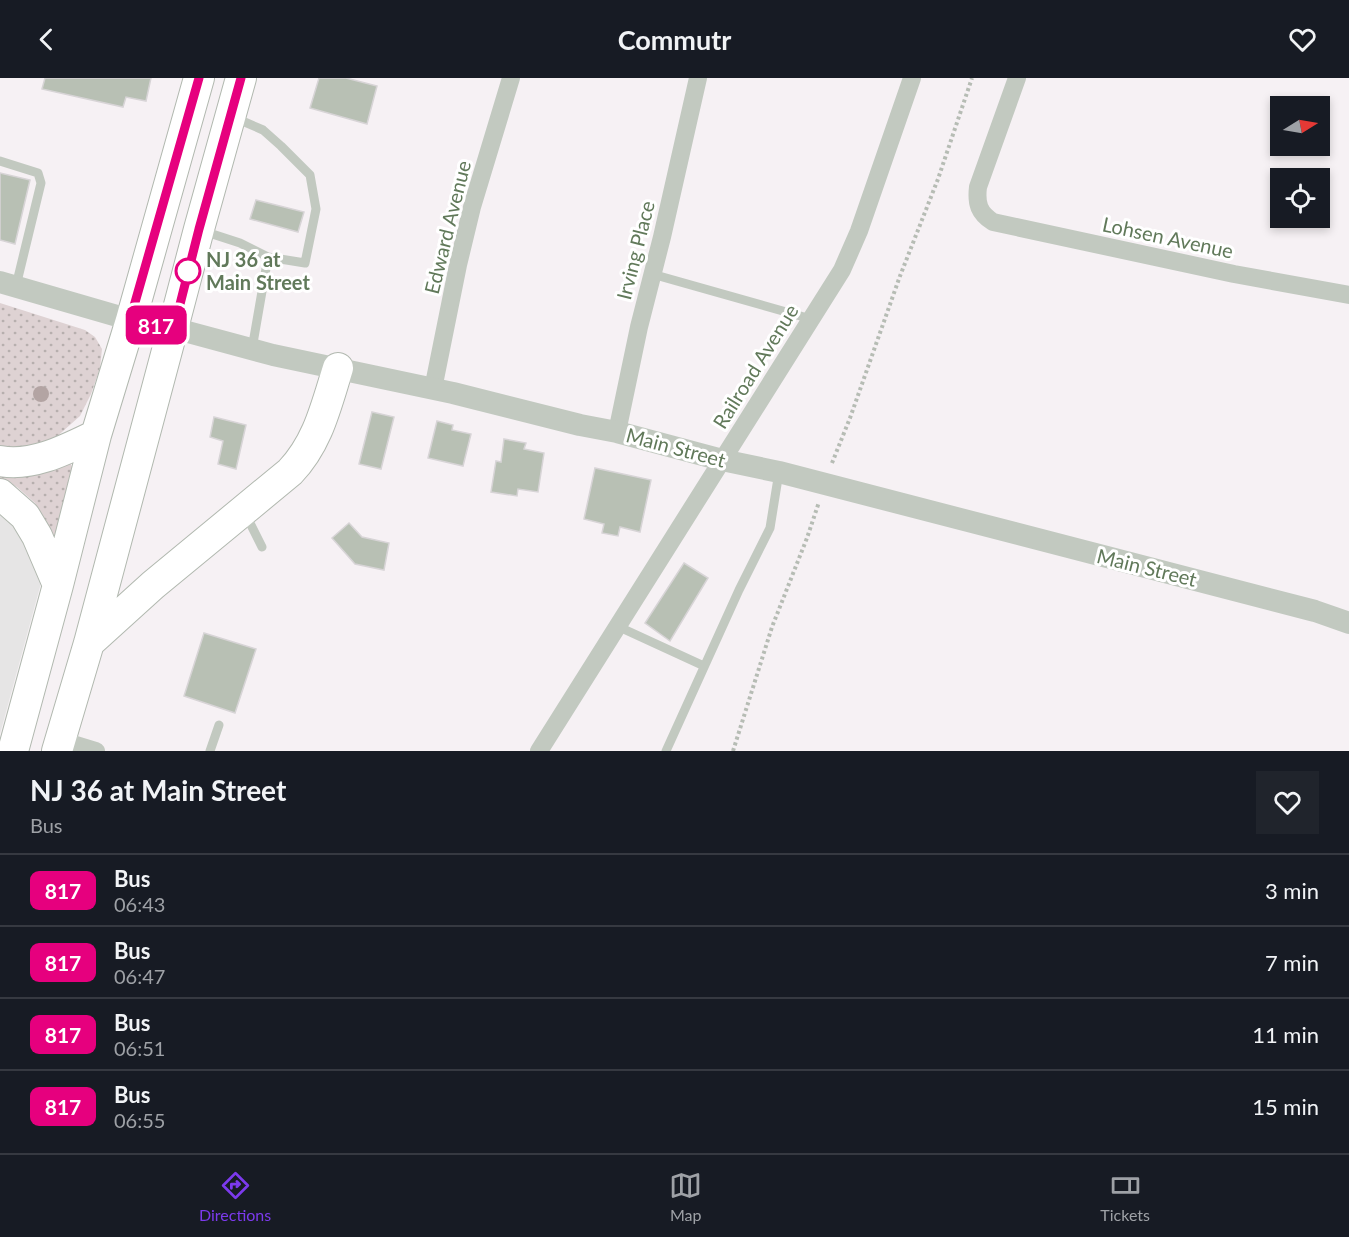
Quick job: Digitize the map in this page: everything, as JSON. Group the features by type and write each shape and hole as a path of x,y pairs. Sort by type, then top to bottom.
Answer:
{"highway":[{"path":"13,751 96,435 199,78"},
{"path":"59,745 89,643 241,78"},
{"path":"89,643 153,585 301,461 316,436 338,368"},
{"path":"0,461 11,463 36,460 70,448 96,435"},
{"path":"0,494 25,516 37,536 58,585"}],"street":[{"name":"Edward Avenue","path":"433,389 472,207 511,78"},
{"name":"Irving Place","path":"617,432 639,327 698,78"},
{"name":"Railroad Avenue","path":"539,751 842,270 859,231 912,78"},
{"name":"Lohsen Avenue","path":"1017,78 978,188 977,199 981,212 993,222 1234,274 1349,296"},
{"name":"Main Street","path":"8,284 130,320 174,328 252,349 465,395 722,460 779,472 1315,611 1349,623"},
{"path":"59,745 96,751"}],"lane":[{"path":"199,229 240,243 268,257 305,263 316,209 310,175 263,130 231,116"},
{"path":"0,162 38,173 41,183 8,284"},
{"path":"252,349 268,257"},
{"path":"652,274 811,319"},
{"path":"666,751 739,590 770,528 779,472"},
{"path":"244,510 262,547"},
{"path":"617,626 704,666"},
{"path":"210,751 219,725"}],"path":[{"path":"830,468 938,179 972,78"},
{"path":"733,751 769,637 820,500"}],"shaded area":[{"path":"0,303 85,330 95,337 102,349 100,368 80,416 53,440 36,448 0,451"},
{"path":"70,462 72,467 53,543 35,503 17,487 0,478 0,472"},
{"path":"0,504 35,551 41,583 0,734"}],"building":[{"path":"45,78 151,78 146,101 126,97 123,107 42,89"},
{"path":"319,78 346,78 377,86 367,124 310,108"},
{"path":"0,173 30,180 15,244 0,240"},
{"path":"256,200 304,212 298,232 250,219"},
{"path":"372,412 394,417 381,469 359,464"},
{"path":"214,417 246,425 236,469 218,464 223,441 210,437"},
{"path":"437,421 453,425 452,430 471,434 463,466 428,458"},
{"path":"504,439 526,443 524,449 544,453 538,492 518,489 517,496 491,492 496,461 501,462"},
{"path":"595,468 651,480 640,532 620,527 618,536 602,533 604,524 584,519"},
{"path":"349,523 362,537 389,543 384,570 355,564 332,538"},
{"path":"684,563 708,578 670,641 645,623"},
{"path":"204,633 256,649 235,713 184,696"}],"bus line":[{"name":"817","path":"199,78 130,320 174,328 241,78"}],"place":[{"name":"NJ 36 at Main Street","path":"188,271"}]}
